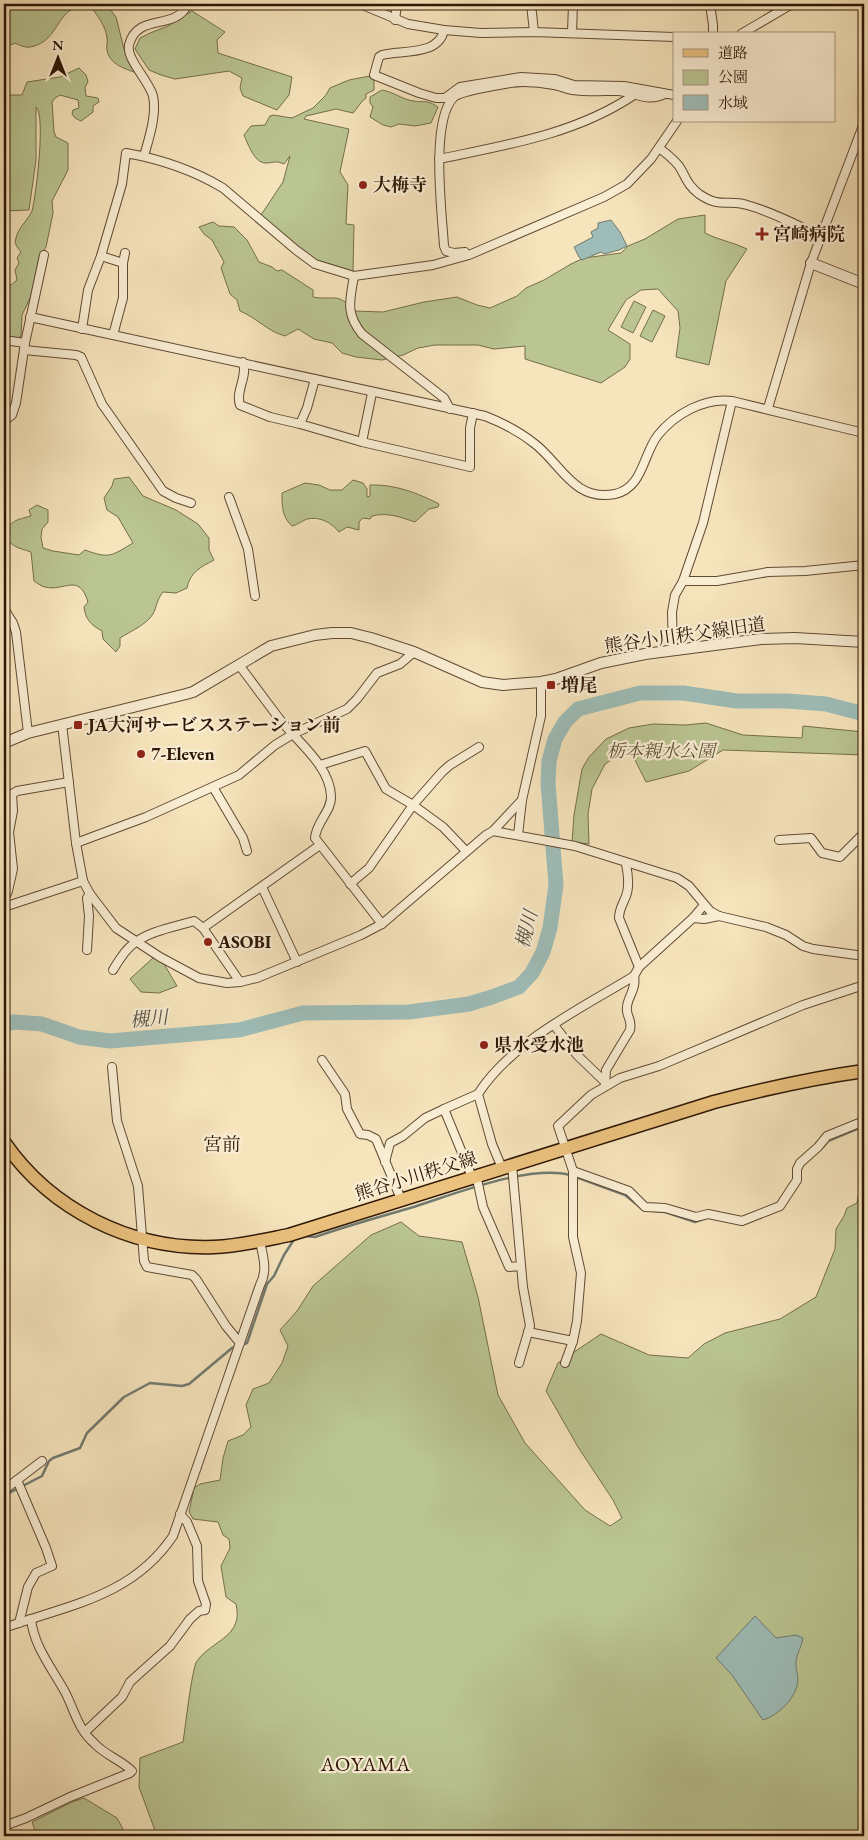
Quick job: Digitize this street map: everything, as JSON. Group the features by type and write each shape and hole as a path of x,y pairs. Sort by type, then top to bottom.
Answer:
{"main road":[{"name":"熊谷小川秩父線","path":"4,1142 24,1168 57,1197 76,1211 96,1222 141,1239 179,1246 229,1246 260,1242 289,1235 742,1094 827,1076 864,1072"}],"street":[{"path":"144,156 153,115 154,100 150,85 130,56 129,46 133,37 142,27 155,22 173,20 184,11 188,4"},
{"path":"360,4 395,20 444,30 481,33 534,32 673,36"},
{"path":"395,20 397,4"},
{"path":"531,4 534,32"},
{"path":"572,33 573,4"},
{"path":"710,4 714,25 713,32"},
{"path":"744,32 792,4"},
{"path":"444,30 440,41 432,45 419,50 380,57 374,75 436,98 445,98 460,87 521,77 555,79 574,85 624,86 673,95"},
{"path":"469,255 464,252 454,253 446,251 440,158 441,126 453,98 462,92 521,82 554,85 571,90 624,91 634,95 656,98 665,94"},
{"path":"440,158 527,140 560,131 614,109 634,95"},
{"path":"82,329 88,290 101,256 122,184 126,153 144,156 207,178 223,188 308,260 354,276 433,265 469,255 604,197 627,184 651,159 676,122"},
{"path":"768,408 811,263 864,123"},
{"path":"659,148 680,168 689,184 700,194 717,204 744,204 777,215 788,222 821,236"},
{"path":"113,335 123,298 123,263 125,252"},
{"path":"4,421 12,415 16,403 30,317 44,255"},
{"path":"101,256 123,263"},
{"path":"811,263 864,284"},
{"path":"354,276 349,301 350,314 356,327 362,334 444,398 450,409"},
{"path":"30,317 243,362 372,393 473,413 503,423 536,444 571,482 580,488 592,493 606,495 624,491 637,480 658,435 674,420 691,409 709,401 721,399 768,408 864,433"},
{"path":"4,340 25,347 76,355 81,358 102,404 162,490 176,498 191,502"},
{"path":"243,362 245,372 238,395 240,405 264,415 362,442 470,467 470,428 473,413"},
{"path":"300,424 307,408 315,379"},
{"path":"362,442 372,393"},
{"path":"673,650 672,612 675,595 683,581 707,508 732,401"},
{"path":"229,497 248,550 255,596"},
{"path":"683,581 717,582 768,572 805,571 864,565"},
{"path":"4,609 16,632 28,733"},
{"name":"熊谷小川秩父線旧道","path":"4,743 28,733 186,694 255,654 277,644 332,633 358,634 414,652 490,684 542,682 556,679 600,663 673,650 761,639 795,638 864,642"},
{"path":"76,843 146,817 239,775 275,745 293,734 347,708 357,699 377,673 400,664 414,652"},
{"path":"239,665 264,696 278,718 320,765 332,794 331,803 316,830 316,838 320,846 382,924"},
{"path":"518,835 522,800 540,716 542,682"},
{"path":"62,724 76,843 83,881 90,894 116,928 160,957 199,978 211,981 240,982 257,978 382,924 466,851 493,831 522,800"},
{"path":"350,884 369,868 413,805 450,765 478,747"},
{"path":"320,765 365,751 386,789 413,805 443,827 466,851"},
{"path":"4,900 13,869 9,832 13,811 12,794 17,791 69,782"},
{"path":"213,787 243,838 247,851"},
{"path":"493,831 575,846 626,864 677,878 689,886 710,911 719,916 766,927 813,949 864,956"},
{"path":"779,840 810,838 822,854 840,857 864,833"},
{"path":"203,928 320,846"},
{"path":"626,864 628,878 627,894 619,912 619,918 639,967"},
{"path":"4,907 83,881"},
{"path":"262,887 297,962"},
{"path":"87,950 89,916 87,898 90,894"},
{"path":"384,1162 390,1144 425,1118 478,1094 495,1071 536,1037 634,976 639,967 694,918 704,904"},
{"path":"694,918 704,919 719,916"},
{"path":"113,970 130,946 137,941 157,932 194,921 203,928 240,982"},
{"path":"604,1083 606,1070 630,1030 632,1023 627,1011 636,985 634,976"},
{"path":"565,1363 573,1341 577,1320 582,1273 573,1237 573,1171 558,1126 604,1083 659,1066 803,1005 864,985"},
{"path":"554,1025 577,1055 604,1083"},
{"path":"322,1060 344,1094 347,1109 360,1134 376,1139 401,1199"},
{"path":"112,1067 117,1121 138,1186 144,1261 147,1267 192,1275 226,1326 240,1343"},
{"path":"478,1094 492,1144 507,1166 521,1266 522,1287 530,1326 520,1363"},
{"path":"444,1109 474,1178 482,1207 509,1267 521,1266"},
{"path":"573,1171 629,1191 645,1207 665,1208 696,1218 708,1214 742,1222 780,1206 797,1180 797,1169 800,1162 818,1147 827,1136 864,1120"},
{"path":"4,1628 93,1599 143,1570 160,1554 174,1536 180,1514 264,1276 265,1264 260,1242"},
{"path":"528,1332 573,1341"},
{"path":"4,1490 42,1460"},
{"path":"16,1480 38,1527 52,1566 36,1573 28,1586 19,1623"},
{"path":"85,1732 122,1697 130,1682 170,1646 190,1619 198,1611 205,1610 205,1598 198,1581 198,1546 188,1522 180,1514"},
{"path":"5,1822 26,1818 70,1797 130,1773 132,1770 95,1745 77,1721 66,1693 37,1643 31,1620"}],"green space":[{"path":"4,4 106,4 116,17 124,49 137,73 118,65 108,55 105,30 91,7 79,7 71,10 64,16 48,38 40,44 28,47 15,43 4,48"},
{"path":"192,11 225,32 217,40 218,53 292,77 289,95 277,110 243,96 240,88 242,78 229,71 175,79 149,70 135,49 140,38 168,26"},
{"path":"79,68 86,75 88,82 85,87 86,96 98,98 99,102 93,106 93,112 81,121 72,114 73,110 79,108 78,100 60,95 52,102 54,132 56,137 68,143 68,170 52,201 53,213 46,247 39,258 31,296 22,315 21,336 17,339 4,336 4,299 9,295 5,290 17,280 15,270 19,263 17,258 21,252 15,240 32,211 36,190 40,125 39,113 36,107 36,160 29,210 4,211 4,95 22,95 27,82 60,77"},
{"path":"370,76 374,81 374,90 366,94 366,98 353,113 336,109 306,116 304,119 349,129 340,172 348,185 346,224 354,225 353,271 310,258 261,215 283,182 290,156 284,164 261,162 252,152 244,135 251,126 265,125 270,116 292,118 313,108 330,88 349,80"},
{"path":"382,90 402,98 418,102 428,102 438,107 431,123 415,126 399,124 391,127 383,125 370,117 373,107 370,103 370,97"},
{"path":"705,215 705,233 747,249 726,281 709,365 676,357 680,328 678,311 658,289 641,290 626,300 608,330 630,344 630,359 625,367 601,383 525,359 525,346 494,349 478,345 435,345 418,348 403,355 382,360 356,357 342,353 332,343 314,339 298,329 285,336 279,334 240,311 237,300 230,294 221,268 224,262 212,240 199,227 213,222 219,226 234,227 247,240 259,262 277,271 282,270 313,290 313,297 339,299 344,301 354,311 383,312 424,302 457,297 490,308 517,296 526,288 584,258 621,253 628,246 645,239 678,219"},
{"path":"634,301 646,307 633,333 621,327"},
{"path":"653,310 665,316 652,342 640,336"},
{"path":"129,477 143,496 176,510 198,524 209,538 209,550 214,560 193,574 187,588 176,593 163,592 150,618 120,638 120,646 116,652 103,639 102,631 87,618 84,607 88,602 80,588 75,585 45,587 34,581 31,552 12,545 4,535 14,521 31,516 29,510 37,505 48,510 48,522 42,529 43,548 79,555 85,550 100,555 115,553 133,543 118,517 107,510 104,498 114,479"},
{"path":"353,480 363,483 367,489 367,497 370,496 370,485 379,485 406,490 439,504 438,507 429,509 415,522 394,516 378,515 372,516 370,519 363,518 359,522 359,530 347,527 339,532 321,519 307,519 292,526 286,519 282,493 305,483 319,485 330,490 342,490"},
{"name":"栃本親水公園","path":"706,723 743,735 802,738 803,726 864,732 864,755 723,750 689,771 646,782 633,756 619,755 605,764 592,789 588,814 589,844 572,842 574,815 582,769 589,757 606,739 629,728 653,724 686,725"},
{"path":"154,957 164,964 177,986 159,993 141,992 130,979"},
{"path":"864,1189 864,1836 157,1836 139,1787 140,1758 183,1742 191,1686 197,1661 231,1631 237,1615 236,1604 226,1597 221,1566 230,1548 229,1539 223,1535 218,1522 193,1519 189,1512 194,1488 200,1484 220,1480 228,1441 243,1435 251,1427 246,1405 253,1389 269,1383 282,1363 288,1346 280,1330 297,1311 313,1286 371,1235 401,1222 419,1236 462,1242 478,1297 498,1395 525,1443 585,1510 610,1526 622,1518 613,1500 578,1447 546,1391 558,1363 601,1334 649,1355 688,1358 704,1344 725,1333 780,1319 816,1297 835,1249 836,1229 847,1208 857,1203 859,1192"},
{"path":"84,1798 117,1818 123,1829 117,1836 37,1836 32,1822"}],"water":[{"path":"611,220 627,246 604,254 601,252 582,260 574,247 593,237 591,232 598,228 598,223"},
{"path":"755,1616 776,1638 796,1635 803,1638 796,1661 798,1680 794,1693 781,1710 763,1720 732,1675 716,1658"}],"waterway":[{"name":"槻川","path":"4,1024 15,1022 42,1024 79,1037 110,1041 239,1030 303,1013 409,1012 469,1004 492,997 519,987 532,973 543,952 550,928 556,885 548,783 549,761 555,739 565,722 578,709 640,693 683,693 737,701 787,701 826,704 864,714"},
{"path":"4,793 7,807 4,827"},
{"path":"4,827 7,843"},
{"path":"824,1146 828,1141 864,1126"},
{"path":"305,1236 315,1237 490,1182 534,1174 553,1173 570,1175"},
{"path":"576,1177 625,1195 640,1207"},
{"path":"644,1210 665,1212 695,1222 707,1218"},
{"path":"750,1221 769,1214"},
{"path":"4,1498 11,1492 42,1476 49,1461 53,1458 80,1448 87,1433 124,1397 150,1383 182,1386 189,1384 232,1348 247,1343 267,1284 274,1276 295,1238"}],"place":[{"name":"大梅寺","path":"363,185"},
{"name":"宮崎病院","path":"762,234"},
{"name":"増尾","path":"551,685"},
{"name":"JA大河サービスステーション前","path":"78,725"},
{"name":"7-Eleven","path":"141,754"},
{"name":"ASOBI","path":"208,942"},
{"name":"県水受水池","path":"484,1045"}],"district":[{"name":"宮前","path":"222,1144"},
{"name":"AOYAMA","path":"366,1764"}]}
